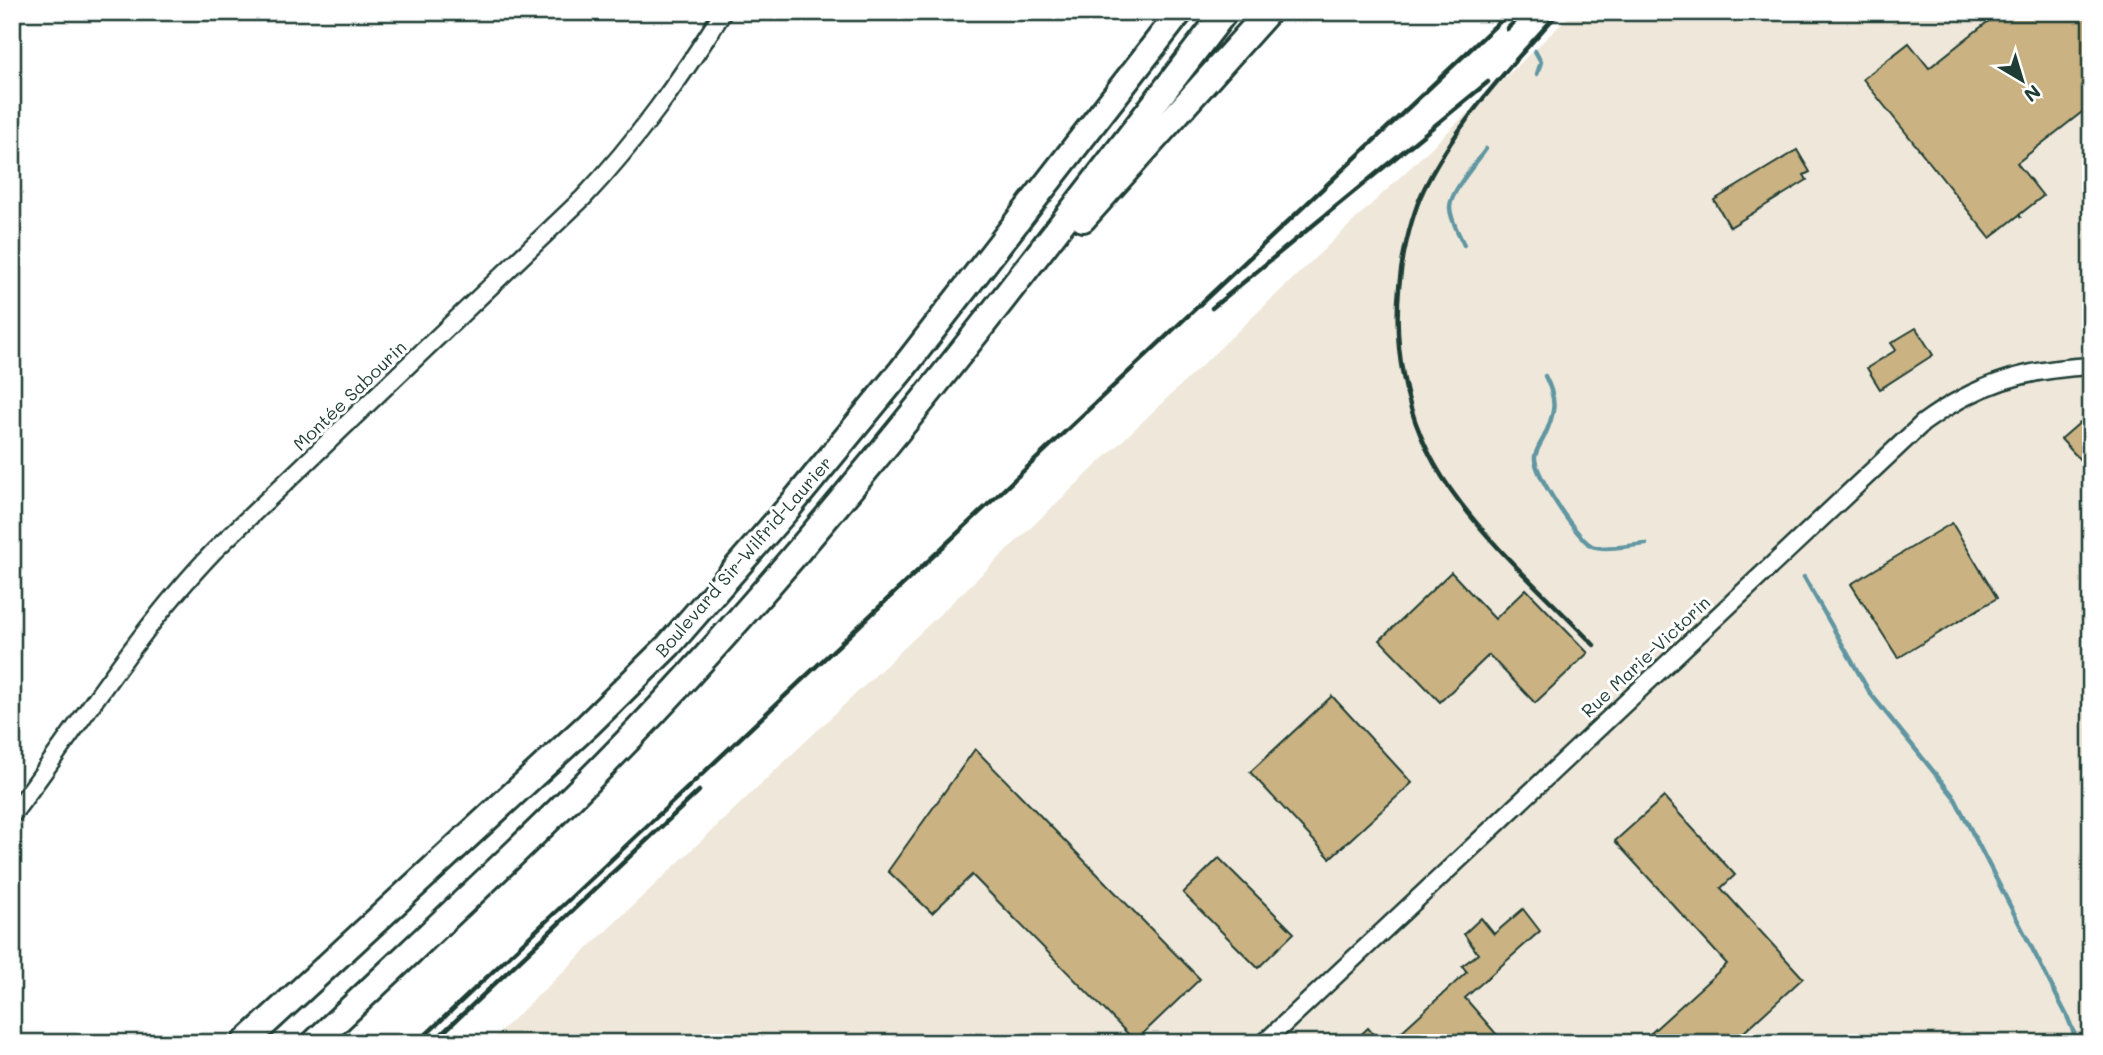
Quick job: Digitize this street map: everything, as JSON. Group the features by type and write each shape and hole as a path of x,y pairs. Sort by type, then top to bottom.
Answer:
{"highway":[{"path":"1133,71 1160,12"},
{"name":"Boulevard Sir-Wilfrid-Laurier","path":"244,1043 588,725 668,645 759,542 886,390 1180,12"},
{"name":"Boulevard Sir-Wilfrid-Laurier","path":"314,1043 584,785 671,695 782,571 939,382 1225,12"},
{"path":"939,382 1268,12"}],"street":[{"name":"Montée Sabourin","path":"12,815 122,663 184,583 215,550 583,198 620,158 656,112 723,12"},
{"name":"Rue Marie-Victorin","path":"1264,1043 1923,423 1970,393 2011,377 2036,371 2091,366"}],"shaded area":[{"path":"1574,12 2091,12 2091,1043 488,1043"}],"building":[{"path":"2000,12 2091,12 2091,105 2017,163 2043,196 1990,238 1863,79 1909,43 1929,68"},
{"path":"1797,150 1810,172 1804,175 1807,180 1730,227 1714,200"},
{"path":"1916,328 1933,355 1880,389 1867,368 1896,350 1891,343"},
{"path":"2091,413 2091,472 2061,439"},
{"path":"1952,523 1997,598 1898,658 1851,584"},
{"path":"1451,572 1495,619 1526,589 1588,653 1535,703 1489,655 1440,702 1380,640"},
{"path":"1332,696 1412,783 1330,858 1250,772"},
{"path":"975,749 1200,979 1135,1041 972,875 932,913 888,871"},
{"path":"1664,797 1735,875 1721,888 1803,978 1732,1043 1640,1043 1727,964 1615,841"},
{"path":"1219,858 1294,933 1258,968 1183,893"},
{"path":"1523,909 1540,931 1465,998 1504,1043 1389,1043 1467,972 1462,966 1478,954 1464,934 1481,918 1494,934"},
{"path":"1368,1028 1381,1043 1352,1043"}],"waterway":[{"path":"1535,51 1541,62 1537,74"},
{"path":"1464,245 1451,216 1451,200 1486,149"},
{"path":"1545,376 1554,407 1551,421 1535,457 1548,490 1577,532 1592,546 1611,548 1646,544"},
{"path":"1804,577 1870,693 1954,797 2067,1016 2078,1043"}],"railway":[{"path":"417,1043 1510,12"},
{"path":"1507,29 1525,12"},
{"path":"1559,12 1471,115 1440,159 1423,191 1413,217 1399,284 1399,346 1410,406 1434,463 1451,490 1501,551 1594,645"},
{"path":"1212,308 1488,82"},
{"path":"432,1043 699,791"}]}
